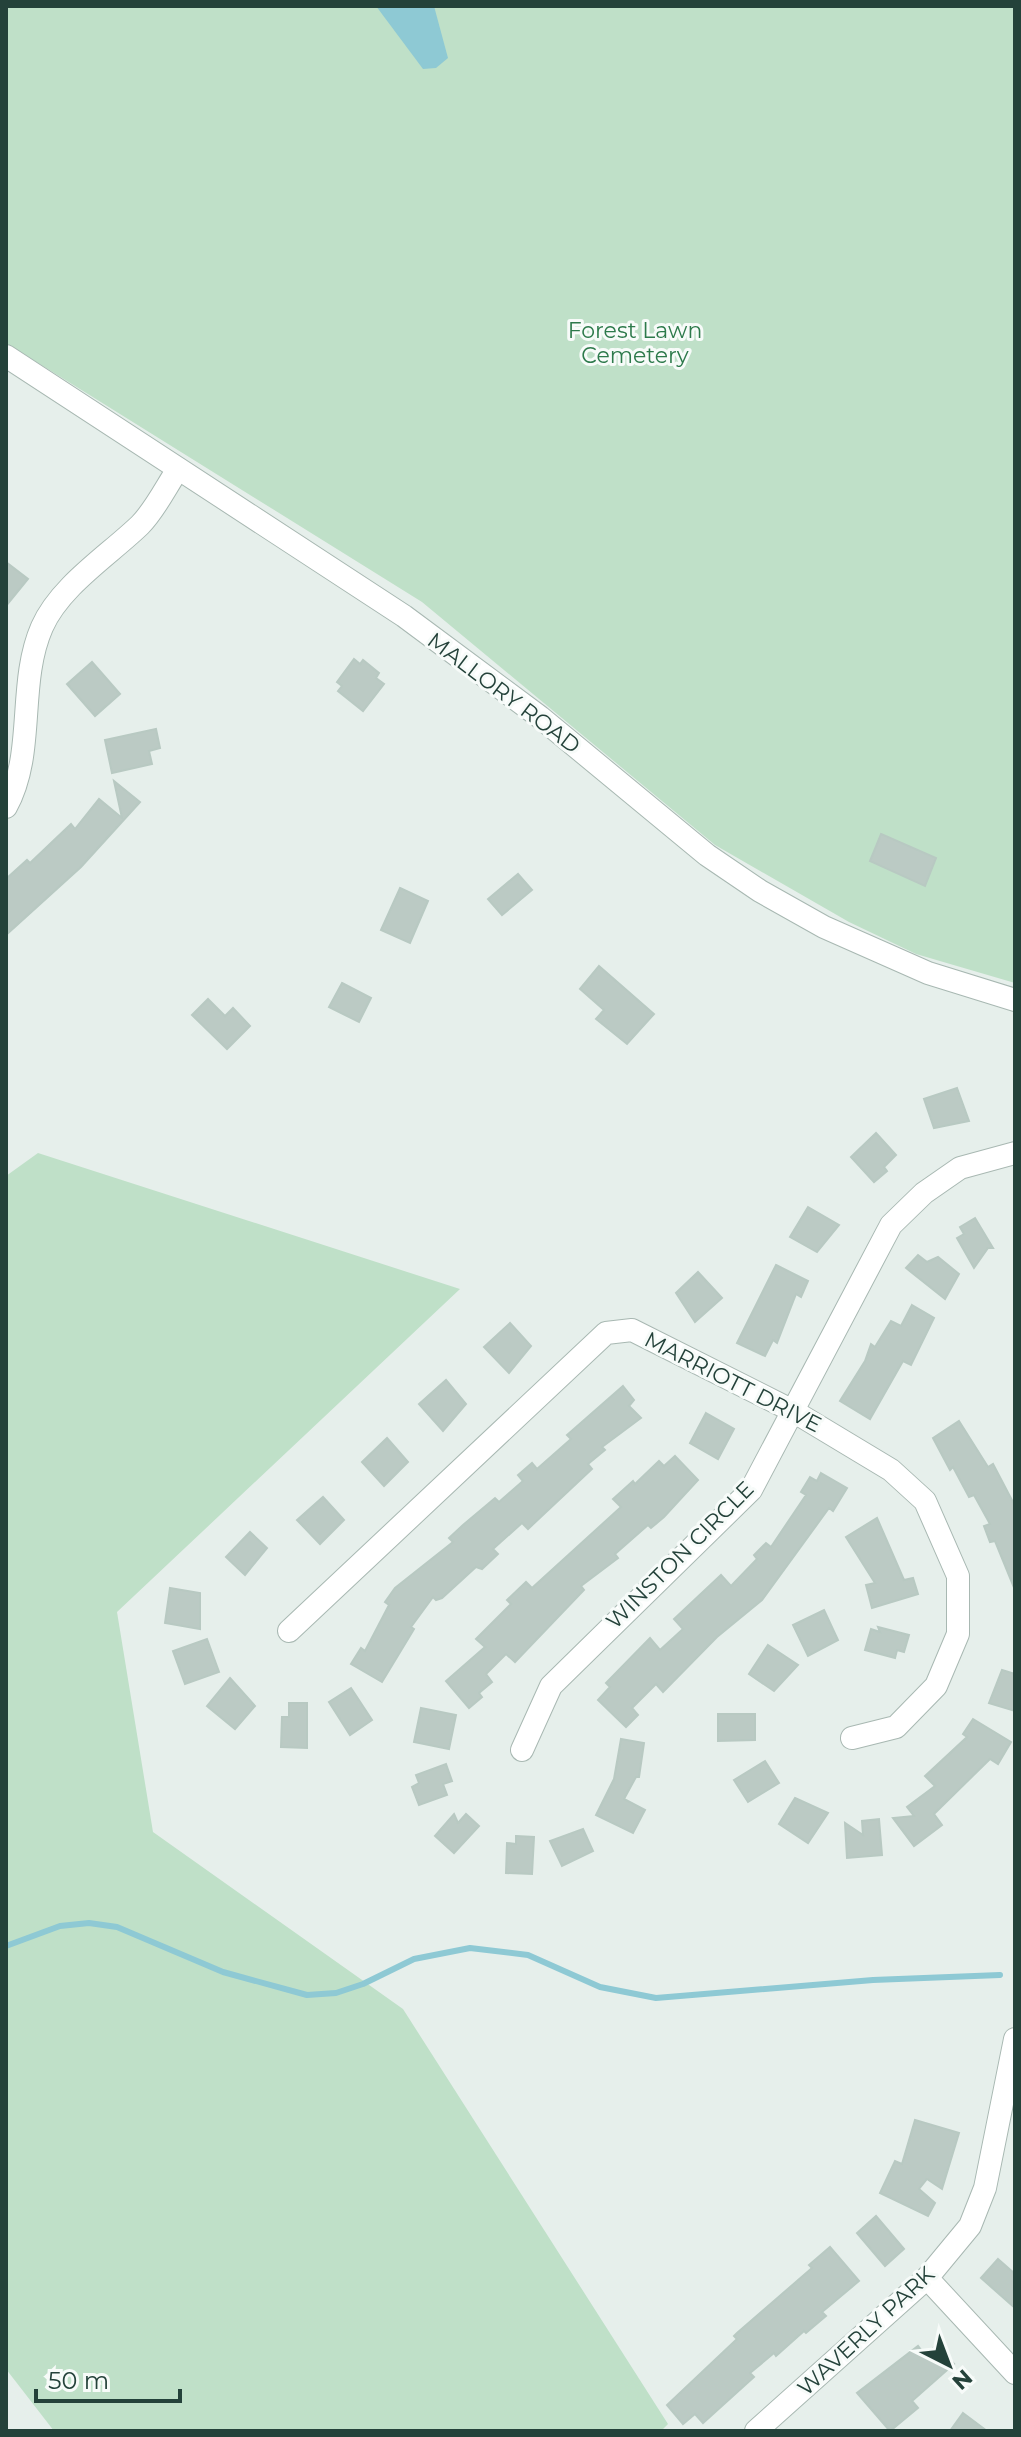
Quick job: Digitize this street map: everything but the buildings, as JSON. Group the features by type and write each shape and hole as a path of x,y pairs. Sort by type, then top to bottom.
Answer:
{"street":[{"name":"MALLORY ROAD","path":"6,356 404,616 540,717 707,855 760,891 824,927 928,973 1015,1000"},
{"path":"6,807 19,772 27,682 43,626 81,576 143,522 178,469"},
{"name":"WINSTON CIRCLE","path":"522,1750 551,1686 751,1490 891,1225 924,1193 960,1168 1015,1153"},
{"name":"MARRIOTT DRIVE","path":"289,1631 606,1333 632,1330 793,1411 891,1470 925,1501 958,1576 958,1634 936,1686 896,1727 852,1738"},
{"name":"WAVERLY PARK","path":"756,2431 927,2278 970,2226 985,2188 1015,2039"},
{"path":"927,2278 1015,2373"}],"green space":[{"name":"Forest Lawn Cemetery","path":"6,6 1015,6 1015,983 916,954 849,922 715,845 422,602 6,343"},
{"path":"38,1153 460,1289 117,1612 153,1832 403,2009 668,2424 661,2431 54,2431 6,2369 6,1176"}],"water":[{"path":"376,6 434,6 448,58 436,68 423,69"}],"waterway":[{"path":"6,1946 60,1926 89,1923 117,1927 223,1972 307,1995 336,1993 363,1984 414,1959 470,1948 528,1955 600,1987 656,1998 873,1980 1000,1975"}]}
